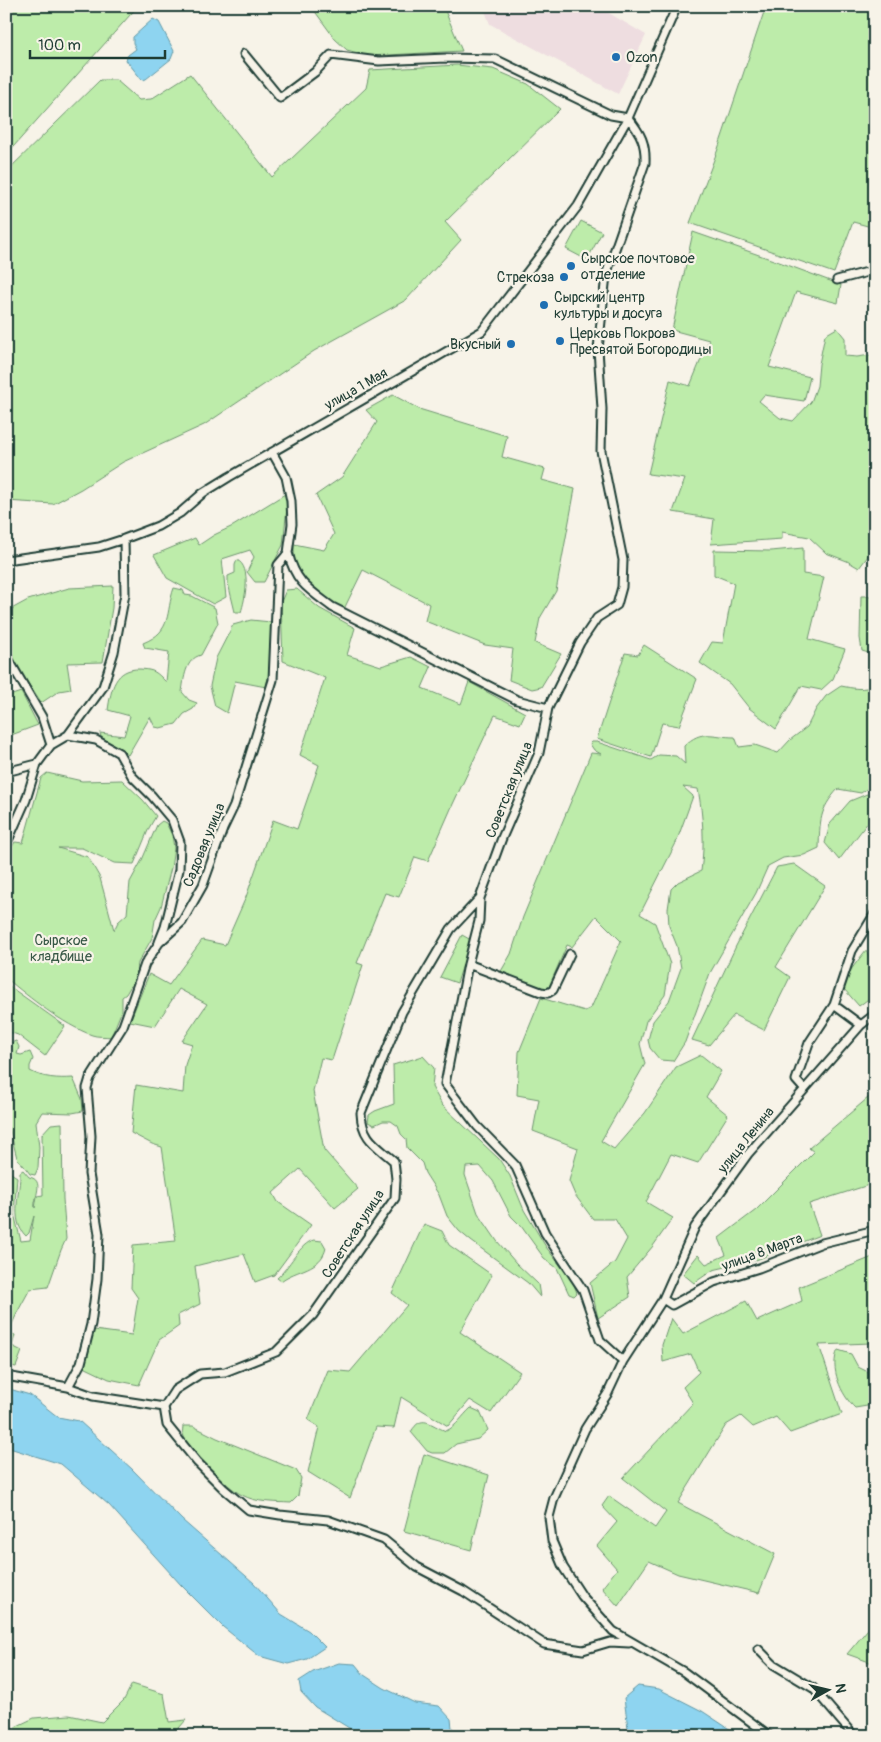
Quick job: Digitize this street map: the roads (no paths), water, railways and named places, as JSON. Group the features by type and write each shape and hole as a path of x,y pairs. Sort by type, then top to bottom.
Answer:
{"street":[{"path":"244,54 280,98 315,72 331,55 379,61 446,58 495,59 611,115 628,118 677,6"},
{"name":"улица 1 Мая","path":"7,559 99,547 158,526 180,513 203,493 482,331 578,206 628,118"},
{"name":"Советская улица","path":"164,1407 175,1390 200,1374 225,1372 276,1352 313,1315 395,1198 396,1179 394,1161 366,1135 362,1126 361,1113 402,1012 451,929 480,898 502,838 539,753 548,708 580,643 597,618 617,605 622,588 623,560 601,452 602,409 598,349 606,275 645,163 646,149 642,138 638,129 628,118"},
{"path":"837,280 875,270"},
{"name":"Садовая улица","path":"272,452 286,478 291,501 292,524 288,553 293,571 308,590 332,607 517,700 548,708"},
{"path":"6,845 26,800 36,764 51,746 68,735 103,687 114,652 125,594 124,539"},
{"name":"Садовая улица","path":"68,1387 81,1363 91,1324 97,1279 99,1234 89,1174 91,1136 87,1088 90,1078 123,1026 145,964 159,943 182,922 203,885 223,829 234,806 273,680 278,565 288,553"},
{"path":"6,656 42,717 51,746"},
{"path":"68,735 96,740 119,753 132,776 172,820 180,842 180,870 159,943"},
{"path":"6,772 36,764"},
{"path":"480,898 479,921 468,964 445,1084 477,1126 514,1165 545,1233 583,1290 600,1340 623,1361"},
{"path":"804,1089 796,1080 810,1043 834,1005 852,951 875,913"},
{"path":"468,964 548,993 553,990 570,954"},
{"path":"834,1005 861,1026"},
{"name":"улица Ленина","path":"770,1736 684,1672 613,1632 582,1596 568,1574 552,1542 549,1516 554,1498 585,1429 608,1393 623,1361 663,1299 695,1227 748,1154 861,1026 875,1014"},
{"name":"улица 8 Марта","path":"663,1299 672,1305 714,1282 759,1268 822,1243 875,1230"},
{"path":"6,1376 68,1387 93,1396 164,1407 167,1425 197,1462 224,1489 250,1510 328,1520 384,1540 417,1566 463,1591 544,1644 582,1650 610,1642 632,1643"},
{"path":"758,1649 772,1664 813,1688 854,1736"}],"water":[{"path":"153,19 159,22 174,51 171,59 146,79 142,80 126,60 128,55 136,49 133,37"},
{"path":"6,1388 30,1395 58,1417 79,1421 132,1469 182,1520 254,1583 281,1614 309,1631 325,1647 307,1659 288,1664 259,1656 223,1627 181,1585 109,1505 61,1464 6,1447"},
{"path":"339,1663 355,1664 364,1675 384,1688 415,1703 439,1706 451,1719 452,1728 462,1736 362,1736 315,1707 301,1692 299,1681 313,1672"},
{"path":"638,1686 659,1689 702,1711 740,1736 638,1736 628,1728 624,1698"}],"place":[{"name":"Ozon","path":"616,57"},
{"name":"Сырское почтовое отделение","path":"571,266"},
{"name":"Стрекоза","path":"564,277"},
{"name":"Сырский центр культуры и досуга","path":"544,305"},
{"name":"Церковь Покрова Пресвятой Богородицы","path":"560,341"},
{"name":"Вкусный","path":"511,344"}],"park label":[{"name":"Сырское кладбище","path":"61,948"}]}
